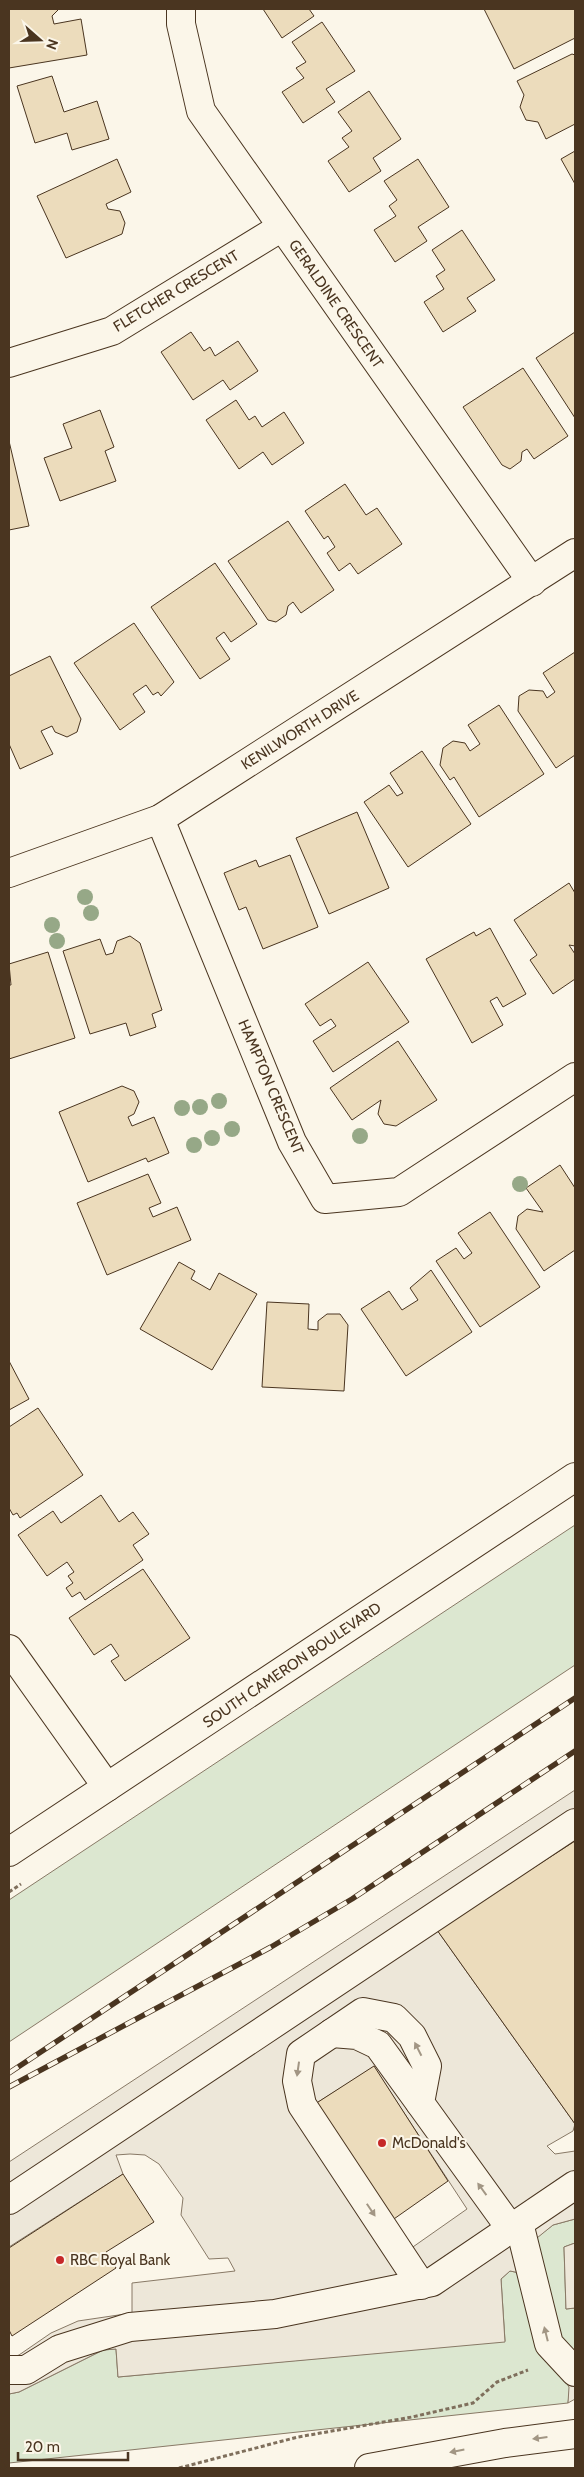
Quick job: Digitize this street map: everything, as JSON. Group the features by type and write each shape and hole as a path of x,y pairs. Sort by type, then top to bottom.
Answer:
{"street":[{"name":"GERALDINE CRESCENT","path":"181,9 181,24 201,111 532,582"},
{"name":"FLETCHER CRESCENT","path":"9,363 112,331 282,227"},
{"name":"KENILWORTH DRIVE","path":"9,873 160,819 575,553"},
{"name":"HAMPTON CRESCENT","path":"160,819 292,1142 325,1199 399,1192 575,1077"},
{"name":"SOUTH CAMERON BOULEVARD","path":"9,1852 575,1477"},
{"path":"9,1649 107,1787"},
{"path":"9,2200 575,1822"},
{"path":"421,2285 302,2105 297,2081 301,2054 363,2012 394,2018 412,2036 427,2066 420,2103 515,2226 549,2344 575,2372"},
{"path":"9,2370 26,2370 60,2349 130,2327 275,2314 432,2282 575,2184"},
{"path":"368,2468 505,2442 575,2434"}],"path":[{"path":"179,2468 298,2437 412,2417 473,2403 497,2382 534,2369"}],"green space":[{"path":"575,1525 575,1665 9,2042 9,1900"},
{"path":"575,2219 575,2243 564,2247 566,2309 575,2308 575,2361 550,2325 536,2238 553,2225"},
{"path":"510,2271 520,2273 560,2373 570,2387 568,2403 9,2463 9,2394 19,2392 103,2350 116,2349 118,2377 505,2341 501,2279"}],"shaded area":[{"path":"575,1790 575,1841 437,1930 575,2124 573,2131 547,2146 555,2154 575,2151 575,2219 553,2225 537,2238 550,2325 575,2361 575,2399 568,2403 569,2387 560,2373 520,2273 510,2271 501,2279 505,2342 118,2377 116,2349 103,2350 19,2392 9,2394 9,2358 19,2355 51,2333 78,2321 132,2313 132,2283 235,2271 228,2258 209,2259 181,2215 183,2198 159,2164 145,2155 116,2155 123,2174 9,2247 9,2162","holes":["374,2067 467,2209 410,2249 315,2104"]},
{"path":"575,2243 575,2308 566,2309 564,2247"}],"building":[{"path":"9,9 59,9 52,16 54,24 81,19 87,55 9,68"},
{"path":"263,9 309,9 314,16 282,38"},
{"path":"484,9 575,9 575,38 514,69"},
{"path":"322,22 355,71 326,89 335,102 303,123 282,92 304,78 296,68 306,62 292,42"},
{"path":"572,54 575,55 575,124 546,139 538,122 526,120 520,107 524,95 517,81"},
{"path":"52,76 64,112 97,101 109,139 72,150 67,133 35,143 17,86"},
{"path":"369,91 401,139 373,158 381,171 349,192 328,161 349,147 342,138 352,131 338,112"},
{"path":"575,151 575,184 561,159"},
{"path":"117,159 131,192 106,204 108,209 120,211 125,223 122,234 66,258 37,196"},
{"path":"418,159 449,207 418,227 427,241 395,262 374,230 396,216 389,206 397,200 384,181"},
{"path":"462,230 495,280 467,298 476,311 443,332 424,302 444,289 436,276 445,270 432,250"},
{"path":"191,332 204,351 210,347 215,356 238,341 258,371 230,390 223,380 193,400 161,352"},
{"path":"575,332 575,418 536,358"},
{"path":"523,368 568,436 534,459 527,449 522,452 521,461 510,469 502,465 463,407"},
{"path":"236,400 249,420 255,416 262,427 284,412 304,443 272,465 263,452 239,469 206,420"},
{"path":"100,410 114,447 105,451 116,481 60,501 44,458 72,448 63,424"},
{"path":"9,441 29,526 9,530"},
{"path":"345,484 366,515 377,508 402,544 358,574 350,563 339,571 327,553 335,547 328,536 324,539 305,511"},
{"path":"288,521 334,590 301,613 293,602 288,606 286,615 276,622 268,620 228,561"},
{"path":"215,563 257,624 231,642 224,632 216,638 230,659 200,679 151,607"},
{"path":"134,623 174,682 161,696 158,692 153,695 146,685 133,694 145,712 120,730 74,663"},
{"path":"575,652 575,755 556,768 518,711 519,696 529,690 543,691 547,698 555,692 543,673"},
{"path":"50,656 81,719 77,732 67,737 55,732 52,726 41,731 53,754 20,769 9,744 9,676"},
{"path":"499,705 544,774 479,817 454,777 450,780 440,765 443,748 453,741 465,743 470,751 480,744 468,725"},
{"path":"422,751 471,824 408,867 364,802 389,785 397,796 403,793 390,773"},
{"path":"357,812 389,888 329,914 296,838"},
{"path":"290,855 318,927 263,949 246,907 239,910 224,873 256,860 259,867"},
{"path":"569,883 575,893 575,946 569,945 575,954 575,979 553,994 530,960 537,955 514,920"},
{"path":"490,928 526,994 503,1007 497,997 490,1001 503,1025 472,1043 426,959 474,932 476,936"},
{"path":"130,936 140,943 162,1010 152,1014 156,1027 130,1036 126,1023 90,1034 63,951 100,939 106,955 113,953 117,941"},
{"path":"48,952 75,1038 9,1059 9,985 11,985 9,964"},
{"path":"368,962 409,1022 333,1072 313,1041 336,1026 331,1019 320,1026 305,1004"},
{"path":"398,1041 437,1100 396,1126 384,1124 378,1114 381,1100 352,1120 330,1088"},
{"path":"122,1086 134,1091 139,1102 134,1114 128,1117 132,1126 154,1117 169,1153 148,1162 146,1158 88,1182 59,1112"},
{"path":"560,1165 575,1188 575,1250 544,1271 516,1229 518,1216 527,1209 543,1212 526,1188"},
{"path":"148,1174 161,1203 149,1208 153,1217 177,1207 191,1240 107,1275 77,1203"},
{"path":"490,1212 540,1287 480,1327 436,1261 456,1248 464,1259 472,1253 458,1233"},
{"path":"179,1262 195,1271 191,1279 210,1290 219,1273 257,1294 212,1370 140,1329"},
{"path":"431,1270 472,1332 406,1376 361,1309 389,1291 402,1310 418,1300 410,1288"},
{"path":"267,1302 309,1304 308,1329 318,1330 318,1321 327,1314 340,1314 348,1325 344,1391 262,1387"},
{"path":"9,1361 29,1399 9,1410"},
{"path":"38,1408 83,1475 20,1518 17,1513 13,1515 9,1508 9,1427"},
{"path":"101,1495 119,1522 133,1512 149,1534 133,1545 143,1560 85,1600 80,1592 72,1597 66,1588 73,1583 68,1576 74,1572 67,1562 47,1576 18,1535 53,1511 61,1523"},
{"path":"143,1569 190,1638 125,1681 111,1661 119,1656 111,1644 94,1655 69,1618"},
{"path":"575,1841 575,2124 437,1930"},
{"name":"McDonald's","path":"374,2066 448,2181 391,2221 315,2104"},
{"name":"RBC Royal Bank","path":"123,2174 154,2222 106,2252 116,2268 12,2336 9,2330 9,2248"}],"railway":[{"path":"9,2073 575,1698"},
{"path":"9,2087 271,1947 352,1899 575,1751"}],"place":[{"name":"McDonald's","path":"382,2143"},
{"name":"RBC Royal Bank","path":"60,2260"}]}
